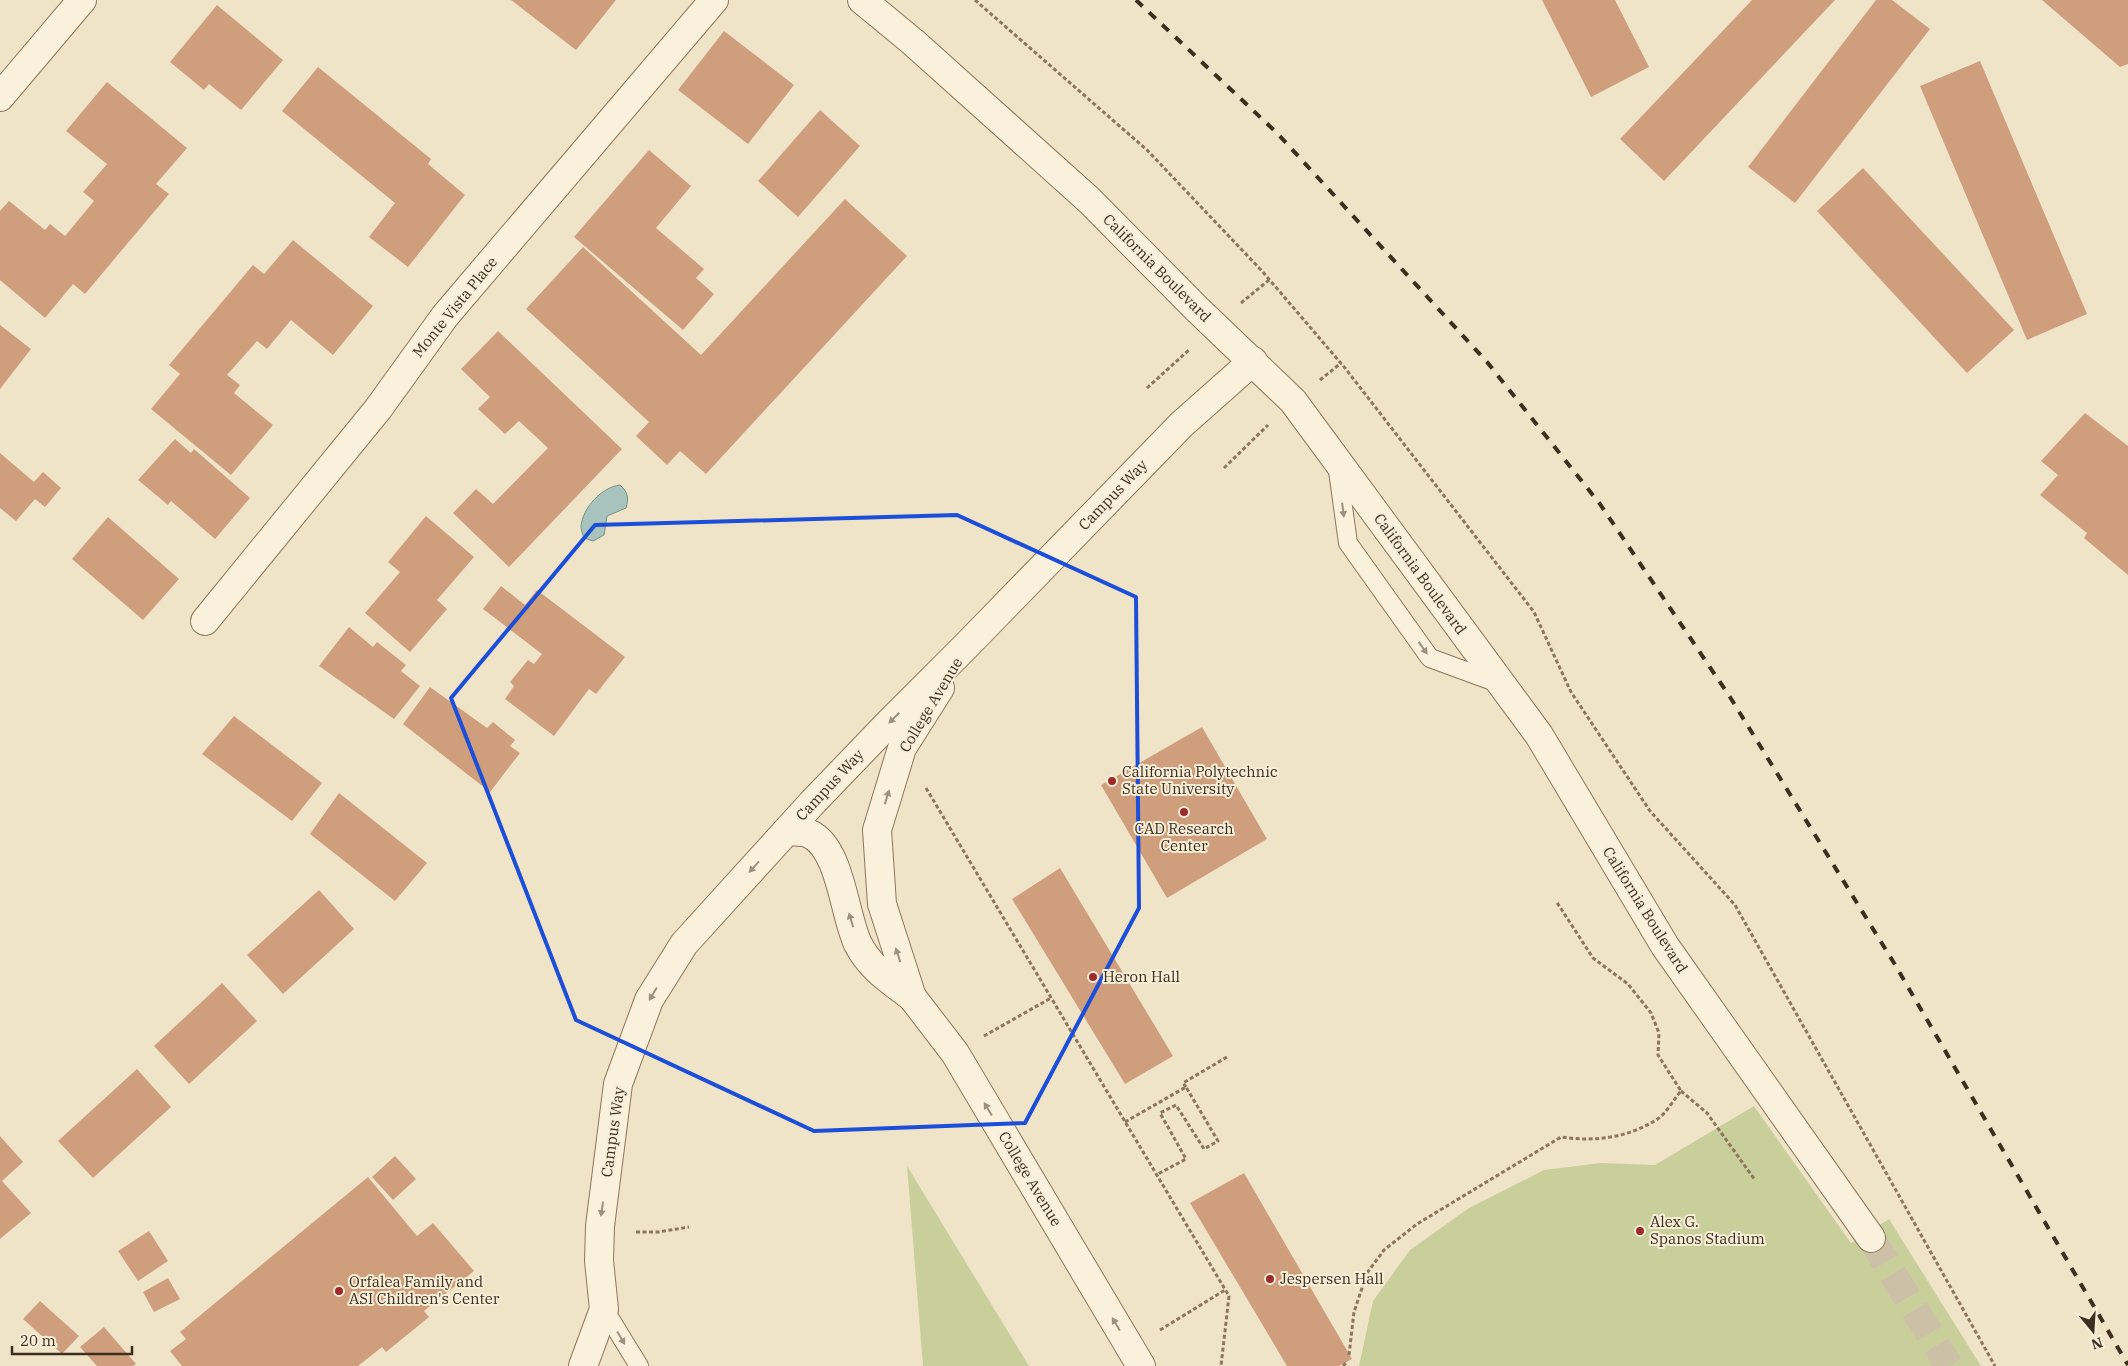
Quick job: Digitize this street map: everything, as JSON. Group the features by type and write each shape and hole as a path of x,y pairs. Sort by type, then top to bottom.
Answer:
{"street":[{"path":"0,97 82,0"},
{"name":"Monte Vista Place","path":"205,621 378,409 445,316 714,0"},
{"name":"California Boulevard","path":"862,0 913,42 1090,200 1197,309 1253,361 1292,401 1539,735 1664,946 1871,1238"},
{"name":"Campus Way","path":"604,1309 599,1261 600,1226 618,1084 649,1000 684,944 888,724 1182,424 1253,361"},
{"name":"College Avenue","path":"912,997 882,904 877,830 902,748 966,646"},
{"name":"College Avenue","path":"787,831 809,833 825,848 834,863 858,943 873,968 912,997 955,1053 1136,1357"},
{"path":"583,1366 604,1309"}],"lane":[{"path":"1337,461 1348,543 1430,658 1501,684"},
{"path":"604,1309 639,1366"}],"path":[{"path":"975,0 1147,150 1262,271 1345,368 1534,612 1571,692 1650,811 1735,905 1995,1366"},
{"path":"928,791 1230,1296 1221,1366"},
{"path":"1556,901 1592,958 1628,984 1652,1013 1658,1033 1658,1055 1681,1091 1708,1113 1756,1180"},
{"path":"955,1053 1051,998"},
{"path":"1156,1174 1186,1159 1160,1113 1176,1105 1204,1149 1218,1141 1183,1084 1227,1057"},
{"path":"1125,1122 1186,1087"},
{"path":"1349,1354 1354,1312 1367,1274 1384,1250 1417,1224 1561,1137 1586,1141 1622,1136 1660,1118 1681,1091"},
{"path":"635,1232 658,1232 688,1227"},
{"path":"1136,1357 1225,1290"}],"highlighted area":[{"path":"957,515 1136,597 1139,908 1025,1123 814,1131 576,1020 451,698 595,525"}],"green space":[{"name":"Alex G. Spanos Stadium","path":"1754,1106 1851,1243 1889,1219 1981,1366 1359,1366 1373,1301 1410,1250 1469,1208 1544,1170 1601,1163 1655,1165"},
{"path":"907,1166 1029,1366 923,1366"}],"water":[{"path":"620,485 627,495 626,508 607,516 604,535 593,541 584,538 581,527 582,520 589,506 600,494"}],"building":[{"path":"511,0 616,0 576,50"},
{"path":"1542,0 1615,0 1649,67 1591,97"},
{"path":"1752,0 1835,0 1664,181 1620,139"},
{"path":"1876,0 1892,0 1930,29 1795,203 1748,167"},
{"path":"2042,0 2128,0 2128,64 2120,67"},
{"path":"217,5 283,60 241,110 209,84 204,90 170,62"},
{"path":"724,31 794,85 748,144 678,90"},
{"path":"1980,61 2087,314 2027,340 1920,86"},
{"path":"318,67 431,159 428,164 465,195 408,267 369,237 395,203 282,111"},
{"path":"107,82 187,148 156,184 169,194 85,294 73,284 45,318 0,280 0,211 9,201 45,230 50,224 65,236 94,201 83,192 107,164 66,131"},
{"path":"820,110 860,146 798,217 758,181"},
{"path":"649,150 691,186 656,228 704,269 696,278 714,294 683,330 574,237"},
{"path":"1863,168 2014,330 1967,373 1817,211"},
{"path":"845,199 907,256 706,474 680,451 667,465 636,436 649,422 526,309 583,247 701,355"},
{"path":"293,240 373,306 333,355 291,320 267,349 257,341 227,375 240,385 234,393 273,425 231,475 151,409 180,374 169,365 253,265 264,274"},
{"path":"0,325 31,349 0,389"},
{"path":"498,331 622,449 509,567 453,513 476,489 493,504 548,448 519,421 505,434 478,409 490,397 461,369"},
{"path":"2085,413 2128,446 2128,575 2084,538 2087,533 2040,495 2058,475 2041,461"},
{"path":"175,439 191,453 194,449 250,498 215,539 171,501 168,505 138,480"},
{"path":"0,453 34,482 43,472 61,488 45,507 35,499 16,521 0,508"},
{"path":"426,516 474,557 437,600 447,609 410,652 365,613 400,572 388,562"},
{"path":"108,517 179,579 143,620 72,559"},
{"path":"501,586 525,605 537,590 625,657 596,694 589,689 554,736 505,699 514,686 510,682 528,660 534,664 542,654 483,609"},
{"path":"349,627 373,647 377,642 406,665 401,671 420,686 394,719 319,666"},
{"path":"430,687 487,728 493,722 515,740 510,746 520,753 490,792 403,724"},
{"path":"234,716 322,783 292,821 202,754"},
{"name":"CAD Research Center","path":"1202,727 1267,839 1167,898 1101,785"},
{"path":"339,793 427,863 395,901 310,834"},
{"name":"Heron Hall","path":"1060,868 1173,1056 1125,1084 1012,899"},
{"path":"319,890 354,929 283,994 247,955"},
{"path":"222,983 257,1021 189,1084 154,1046"},
{"path":"137,1069 171,1107 93,1178 58,1141"},
{"path":"0,1136 23,1162 2,1181 31,1213 0,1239"},
{"path":"395,1156 416,1179 393,1200 372,1177"},
{"name":"Jespersen Hall","path":"1244,1173 1352,1359 1339,1366 1287,1366 1190,1203"},
{"name":"Orfalea Family and ASI Children's Center","path":"368,1177 417,1236 433,1223 474,1271 424,1311 429,1317 386,1352 382,1347 358,1366 182,1366 170,1351 186,1339 180,1332"},
{"path":"149,1231 168,1261 138,1281 118,1251"},
{"path":"168,1278 180,1299 154,1312 143,1292"},
{"path":"40,1301 79,1336 62,1354 23,1319"},
{"path":"104,1327 136,1364 133,1366 97,1366 80,1347"}],"tunnel":[{"path":"1871,1238 1949,1366"}],"railway":[{"path":"1136,0 1277,133 1487,362 1600,504 1730,697 1894,963 2128,1365"}],"place":[{"name":"California Polytechnic State University","path":"1112,781"},
{"name":"CAD Research Center","path":"1184,812"},
{"name":"Heron Hall","path":"1093,977"},
{"name":"Alex G. Spanos Stadium","path":"1640,1231"},
{"name":"Jespersen Hall","path":"1270,1279"},
{"name":"Orfalea Family and ASI Children's Center","path":"339,1291"}]}
